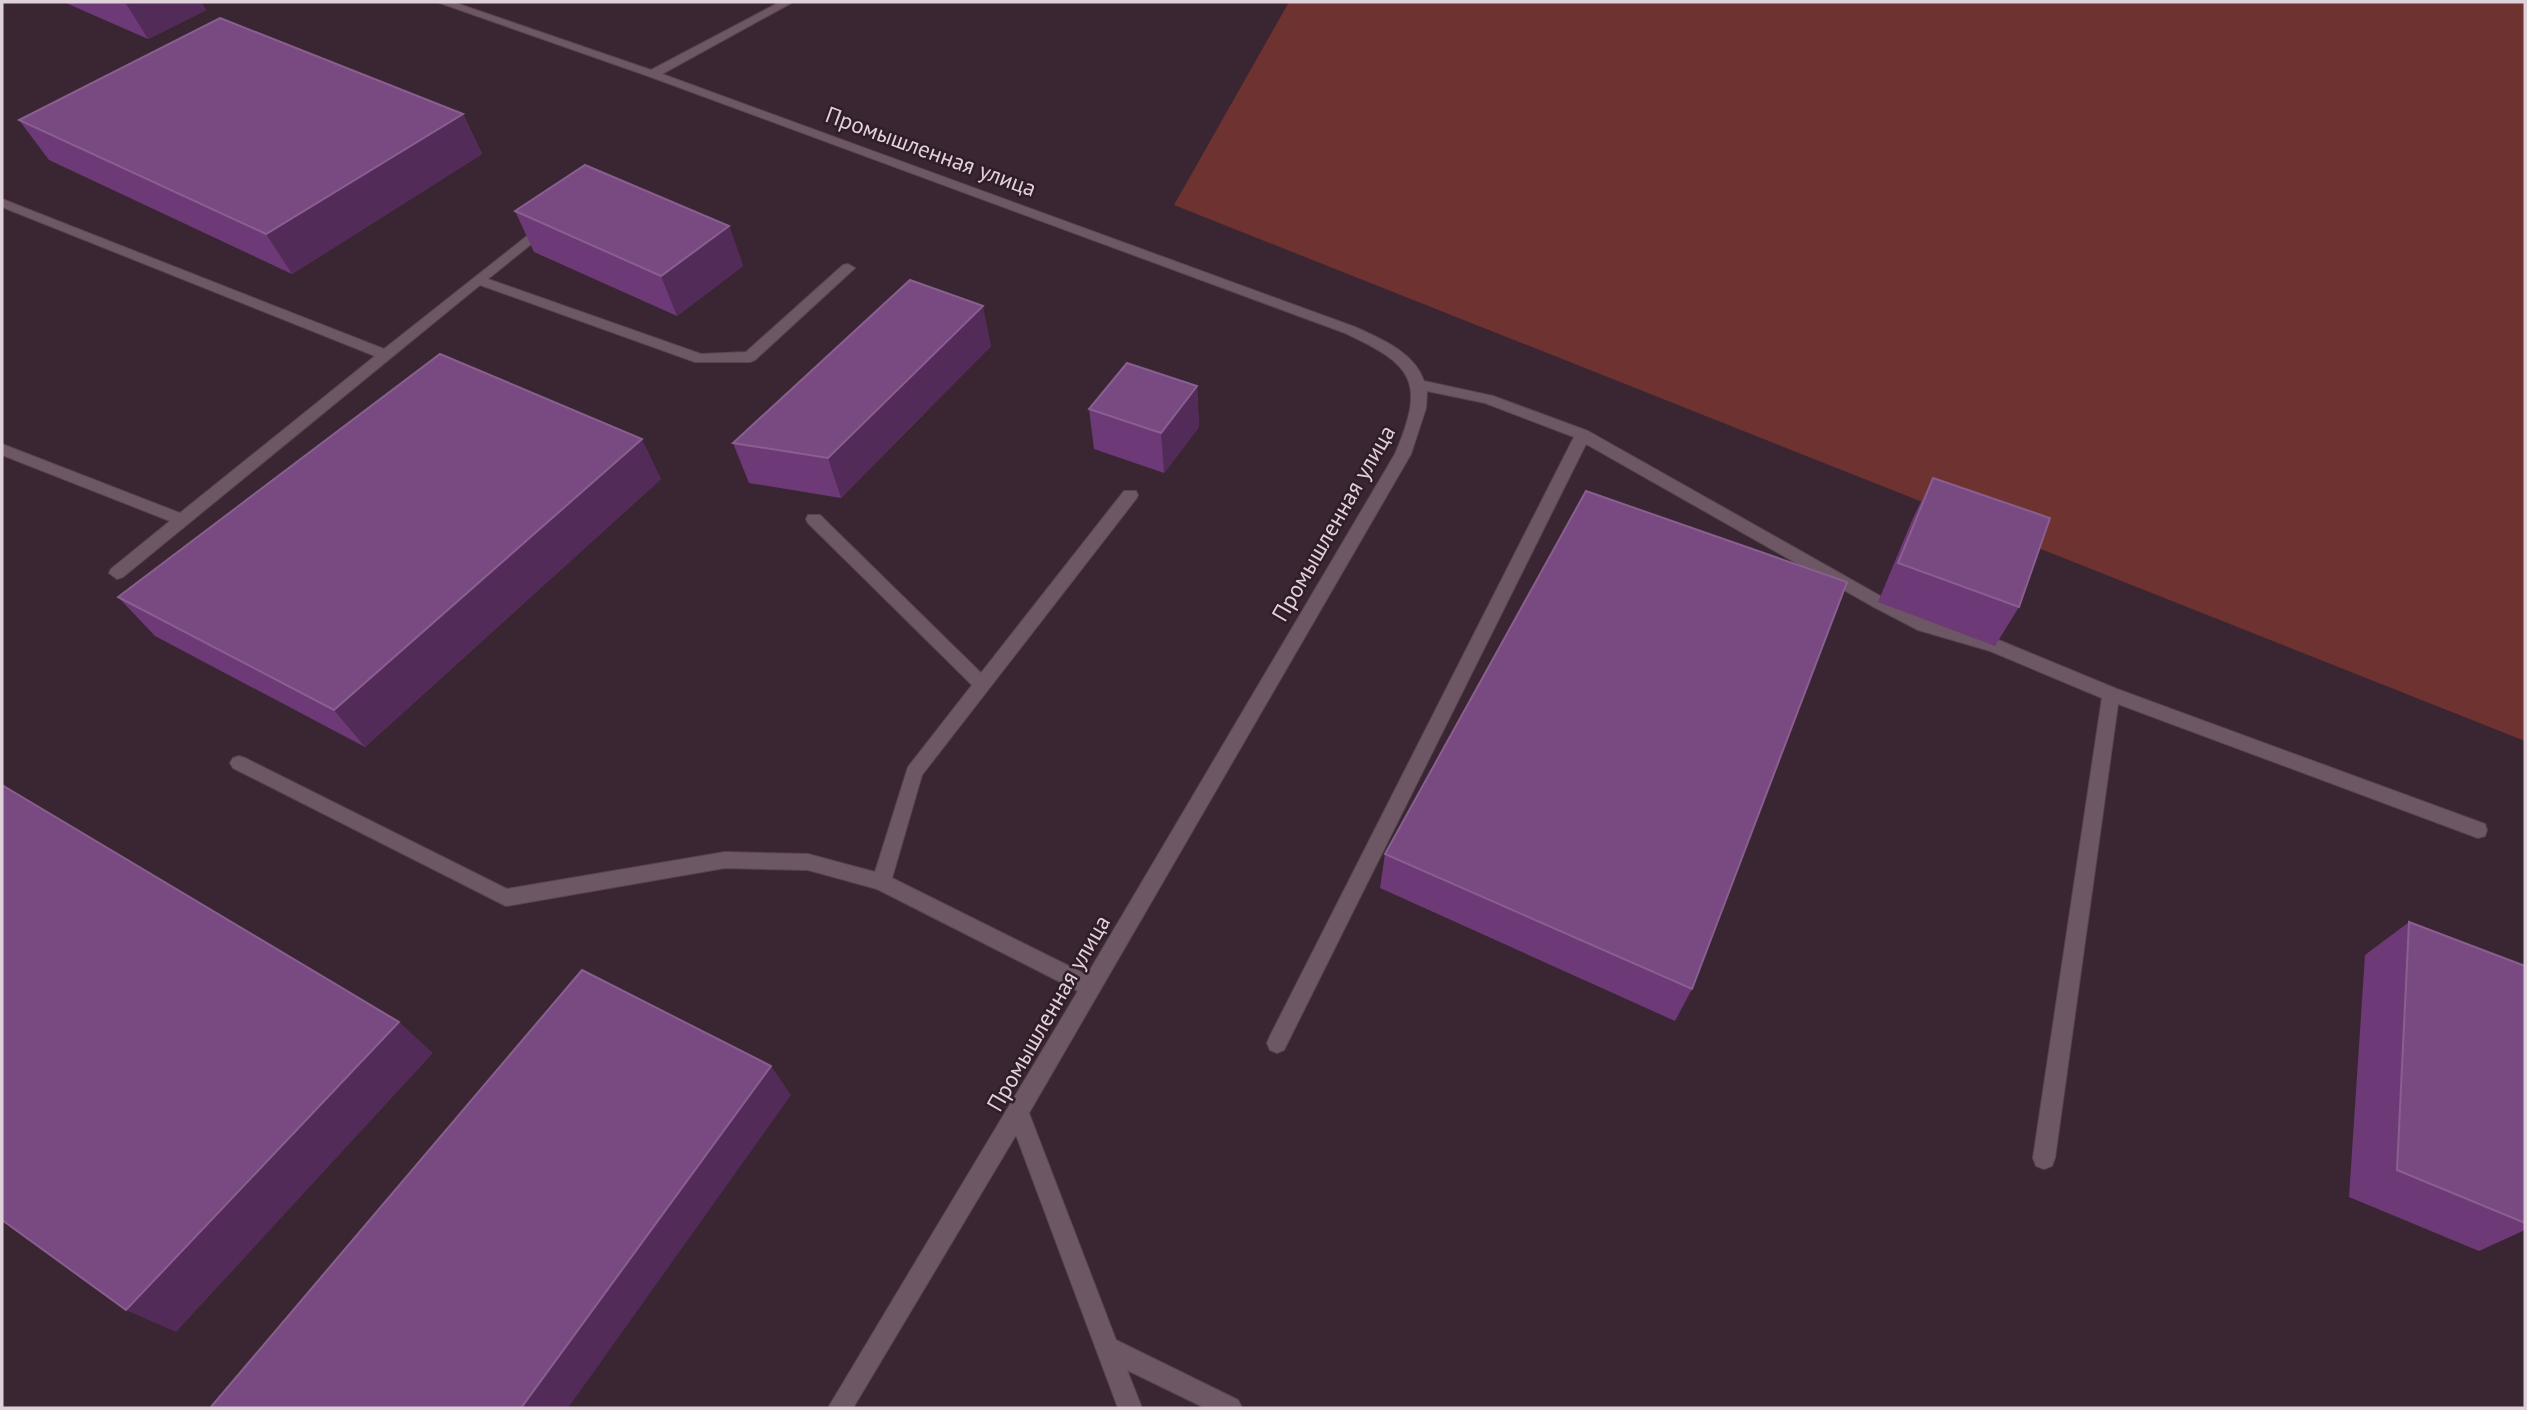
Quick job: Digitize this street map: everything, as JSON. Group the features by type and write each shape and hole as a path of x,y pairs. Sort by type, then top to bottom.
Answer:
{"street":[{"name":"Промышленная улица","path":"443,2 652,74 1350,330 1383,345 1408,364 1420,385 1416,427 1403,454 1018,1112 840,1408"},
{"path":"652,74 788,2"},
{"path":"2,203 386,355"},
{"path":"117,573 562,211"},
{"path":"478,280 700,359 750,357 848,268"},
{"path":"1420,385 1488,400 1583,435 1878,602 1924,625 1995,646 2111,694 2478,830"},
{"path":"1277,1043 1583,435"},
{"path":"2,449 182,520"},
{"path":"881,882 914,772 1130,495"},
{"path":"814,519 982,685"},
{"path":"2044,1158 2111,694"},
{"path":"239,763 506,898 725,860 807,862 881,882 1091,988"},
{"path":"1018,1112 1130,1408"},
{"path":"1108,1348 1230,1408"}],"shaded area":[{"path":"1289,2 2525,2 2525,741 1174,205"}],"building":[{"path":"220,18 463,114 266,234 19,120"},
{"path":"585,165 729,226 661,276 515,211"},
{"path":"910,280 983,306 828,458 733,443"},
{"path":"440,354 642,439 334,710 118,597"},
{"path":"1127,363 1197,386 1161,433 1089,409"},
{"path":"1933,478 2050,518 2019,607 1898,563"},
{"path":"1586,491 1847,582 1692,989 1385,854"},
{"path":"2,785 399,1022 126,1310 2,1220"},
{"path":"2409,922 2525,966 2525,1223 2397,1170"},
{"path":"582,970 771,1066 521,1408 210,1408"}]}
